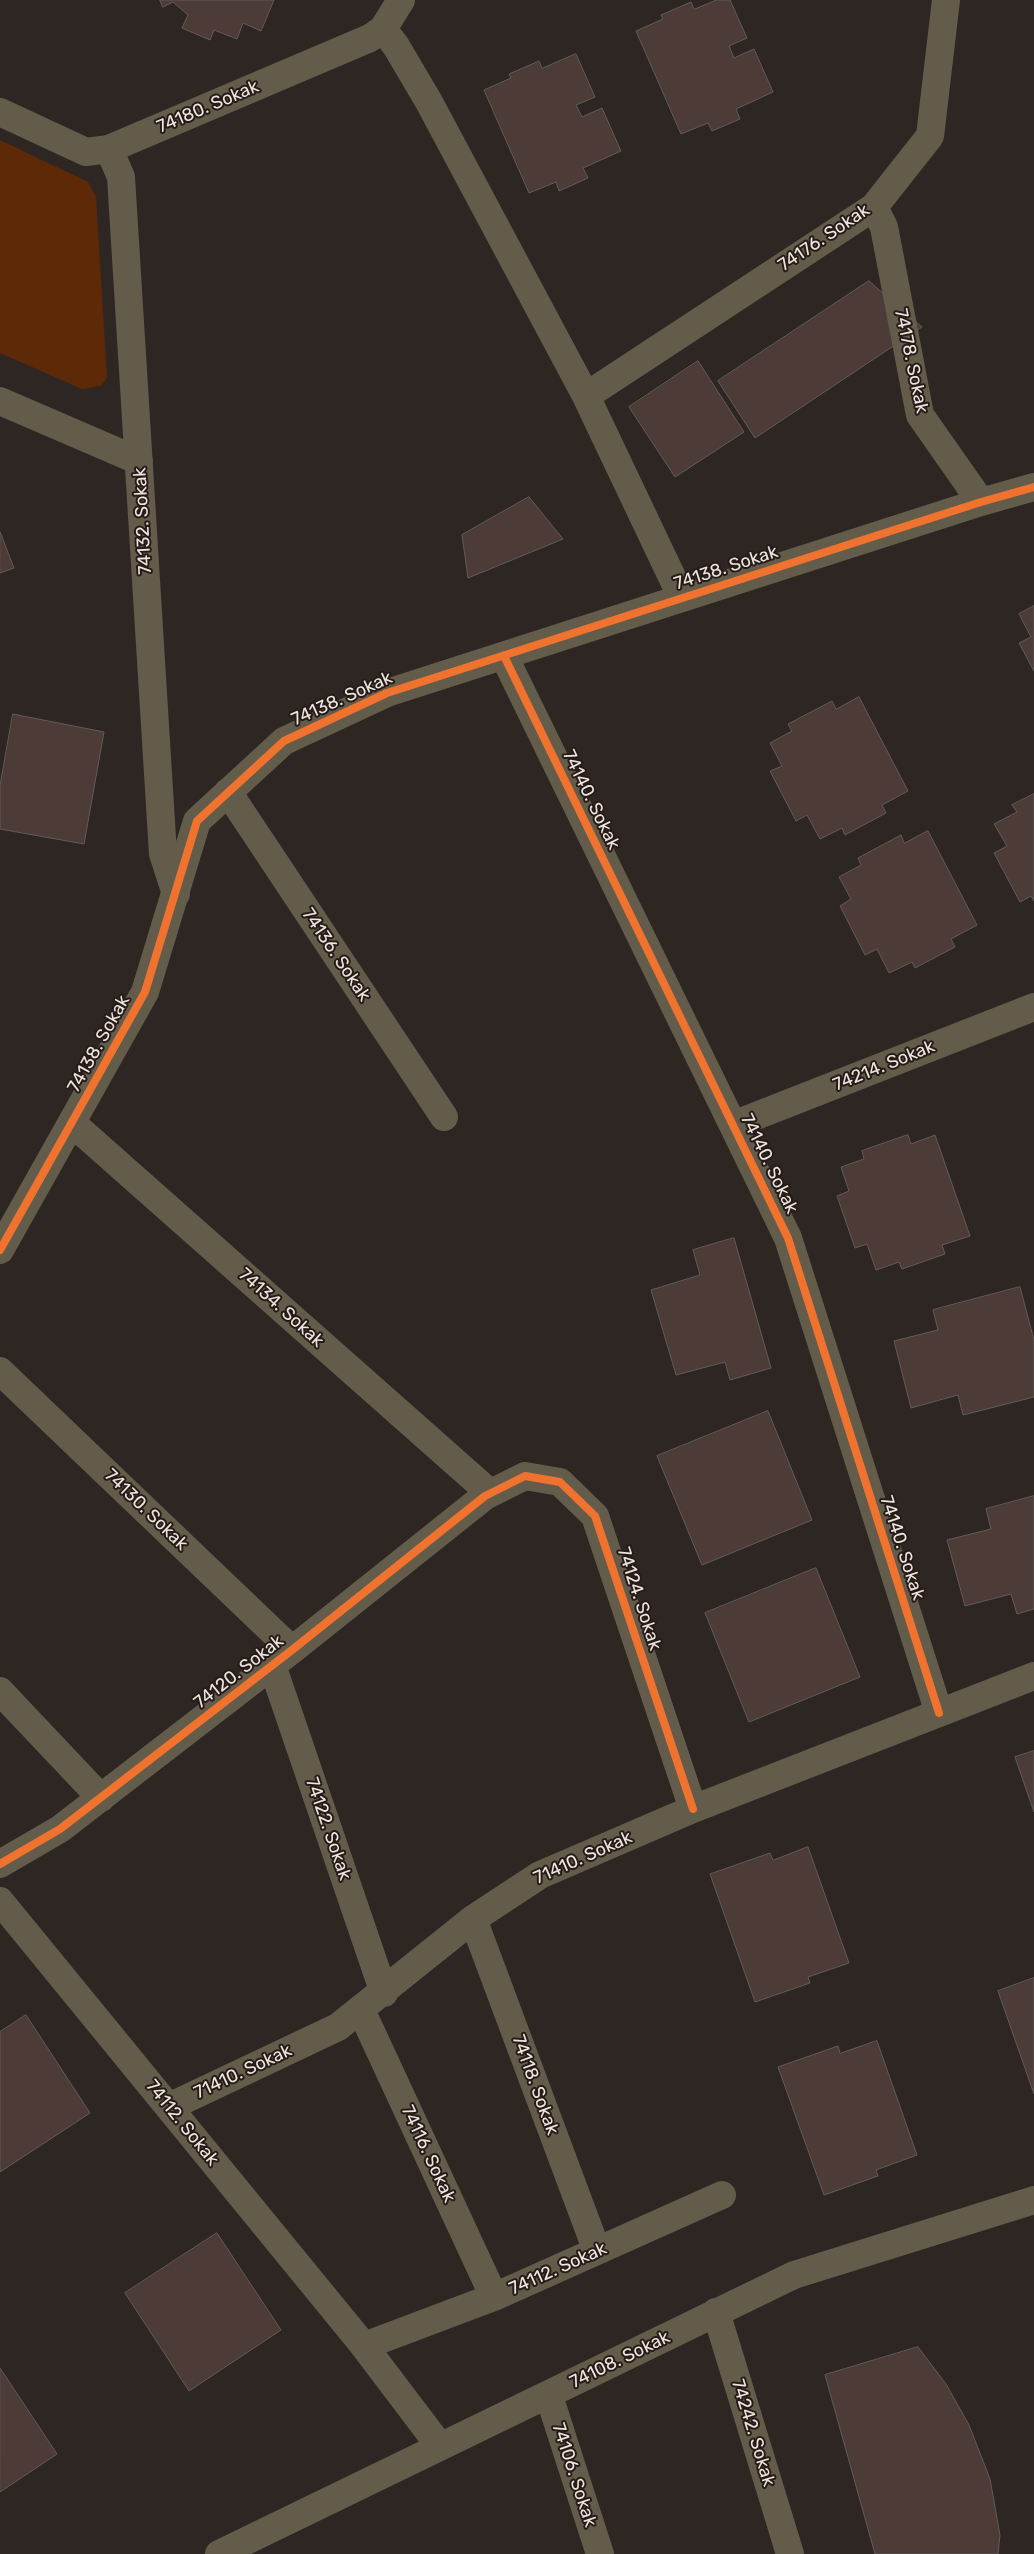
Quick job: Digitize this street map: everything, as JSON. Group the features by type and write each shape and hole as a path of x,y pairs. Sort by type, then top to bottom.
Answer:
{"street":[{"name":"74180. Sokak","path":"0,112 86,152 109,149 370,38 383,29 401,0"},
{"name":"74176. Sokak","path":"586,396 874,206 930,136 946,0"},
{"path":"383,29 396,46 428,102 586,396 682,598"},
{"name":"74132. Sokak","path":"109,149 121,177 163,854 176,894"},
{"name":"74178. Sokak","path":"874,206 884,227 920,415 981,502"},
{"path":"0,401 139,461"},
{"name":"74138. Sokak","path":"0,1250 145,992 197,821 284,741 387,693 981,502 1034,487"},
{"name":"74140. Sokak","path":"504,656 788,1238 939,1713"},
{"name":"74136. Sokak","path":"228,792 444,1117"},
{"name":"74214. Sokak","path":"734,1126 1034,1007"},
{"name":"74134. Sokak","path":"72,1123 490,1493"},
{"name":"74130. Sokak","path":"0,1371 282,1658"},
{"name":"74124. Sokak","path":"490,1493 525,1476 560,1482 595,1516 693,1809"},
{"name":"74120. Sokak","path":"0,1864 60,1829 101,1798 282,1658 490,1493"},
{"name":"74122. Sokak","path":"282,1658 384,1993"},
{"name":"71410. Sokak","path":"169,2107 338,2027 384,1993 473,1919 540,1874 693,1809 1034,1676"},
{"path":"0,1691 101,1798"},
{"name":"74112. Sokak","path":"0,1901 364,2346 439,2445"},
{"name":"74118. Sokak","path":"473,1919 597,2251"},
{"name":"74116. Sokak","path":"361,2010 494,2297"},
{"name":"74112. Sokak","path":"364,2346 494,2297 722,2195"},
{"name":"74108. Sokak","path":"219,2554 439,2445 549,2396 794,2275 1034,2200"},
{"name":"74242. Sokak","path":"716,2312 790,2554"},
{"name":"74106. Sokak","path":"549,2396 600,2554"}],"shaded area":[{"path":"0,140 88,182 96,197 107,378 101,386 82,389 0,353"}],"building":[{"path":"160,0 274,0 261,31 243,23 237,39 214,30 210,40 182,28 188,15 173,2 163,7"},
{"path":"717,0 730,0 747,38 729,46 734,58 754,49 773,92 736,109 740,119 712,131 708,123 681,134 636,31 663,19 661,15 691,2 694,9"},
{"path":"576,54 595,97 576,105 582,117 602,108 621,151 583,168 588,178 559,191 556,182 529,193 484,90 511,78 509,74 539,61 542,68"},
{"path":"869,281 922,327 755,438 718,381"},
{"path":"698,361 744,432 675,477 629,407"},
{"path":"529,497 563,539 468,578 462,535"},
{"path":"0,532 14,568 0,573"},
{"path":"1034,606 1034,671 1019,643 1031,637 1019,614"},
{"path":"859,697 908,791 882,805 886,813 845,835 842,828 820,839 807,815 796,821 770,771 782,766 770,743 792,731 788,724 832,701 836,709"},
{"path":"13,714 104,732 84,844 0,829 0,786"},
{"path":"1034,794 1034,901 1031,896 1020,902 994,853 1007,846 994,824 1017,812 1012,805"},
{"path":"928,831 977,925 951,939 955,947 915,968 912,962 889,973 877,949 865,955 840,906 851,899 839,877 861,865 858,858 901,835 904,843"},
{"path":"908,1135 911,1144 935,1135 970,1236 942,1245 945,1254 902,1269 899,1262 876,1270 867,1244 855,1248 837,1196 849,1191 841,1167 864,1159 862,1151"},
{"path":"734,1238 771,1368 730,1380 725,1362 676,1375 651,1290 700,1275 693,1250"},
{"path":"1020,1287 1034,1340 1034,1397 963,1415 958,1395 911,1408 894,1341 938,1330 933,1310"},
{"path":"768,1411 812,1520 702,1565 657,1456"},
{"path":"1034,1496 1034,1609 1017,1614 1011,1594 965,1606 947,1540 991,1529 986,1509"},
{"path":"816,1568 860,1677 749,1722 705,1613"},
{"path":"1034,1751 1034,1812 1015,1757"},
{"path":"808,1847 849,1963 808,1977 810,1983 755,2002 710,1874 770,1853 773,1860"},
{"path":"1034,1978 1034,2094 998,1991"},
{"path":"26,2015 90,2113 0,2172 0,2032"},
{"path":"877,2041 917,2155 876,2170 878,2176 824,2195 778,2067 838,2046 840,2053"},
{"path":"217,2233 281,2330 189,2391 125,2293"},
{"path":"918,2347 946,2384 969,2425 990,2479 1000,2535 998,2554 875,2554 825,2375"},
{"path":"0,2368 57,2454 0,2492"}],"cycle path":[{"path":"0,1250 145,992 197,821 284,741 387,693 981,502 1034,487"},
{"path":"504,656 788,1238 939,1713"},
{"path":"0,1864 60,1829 292,1650 485,1496 525,1476 560,1482 595,1516 693,1809"}]}
